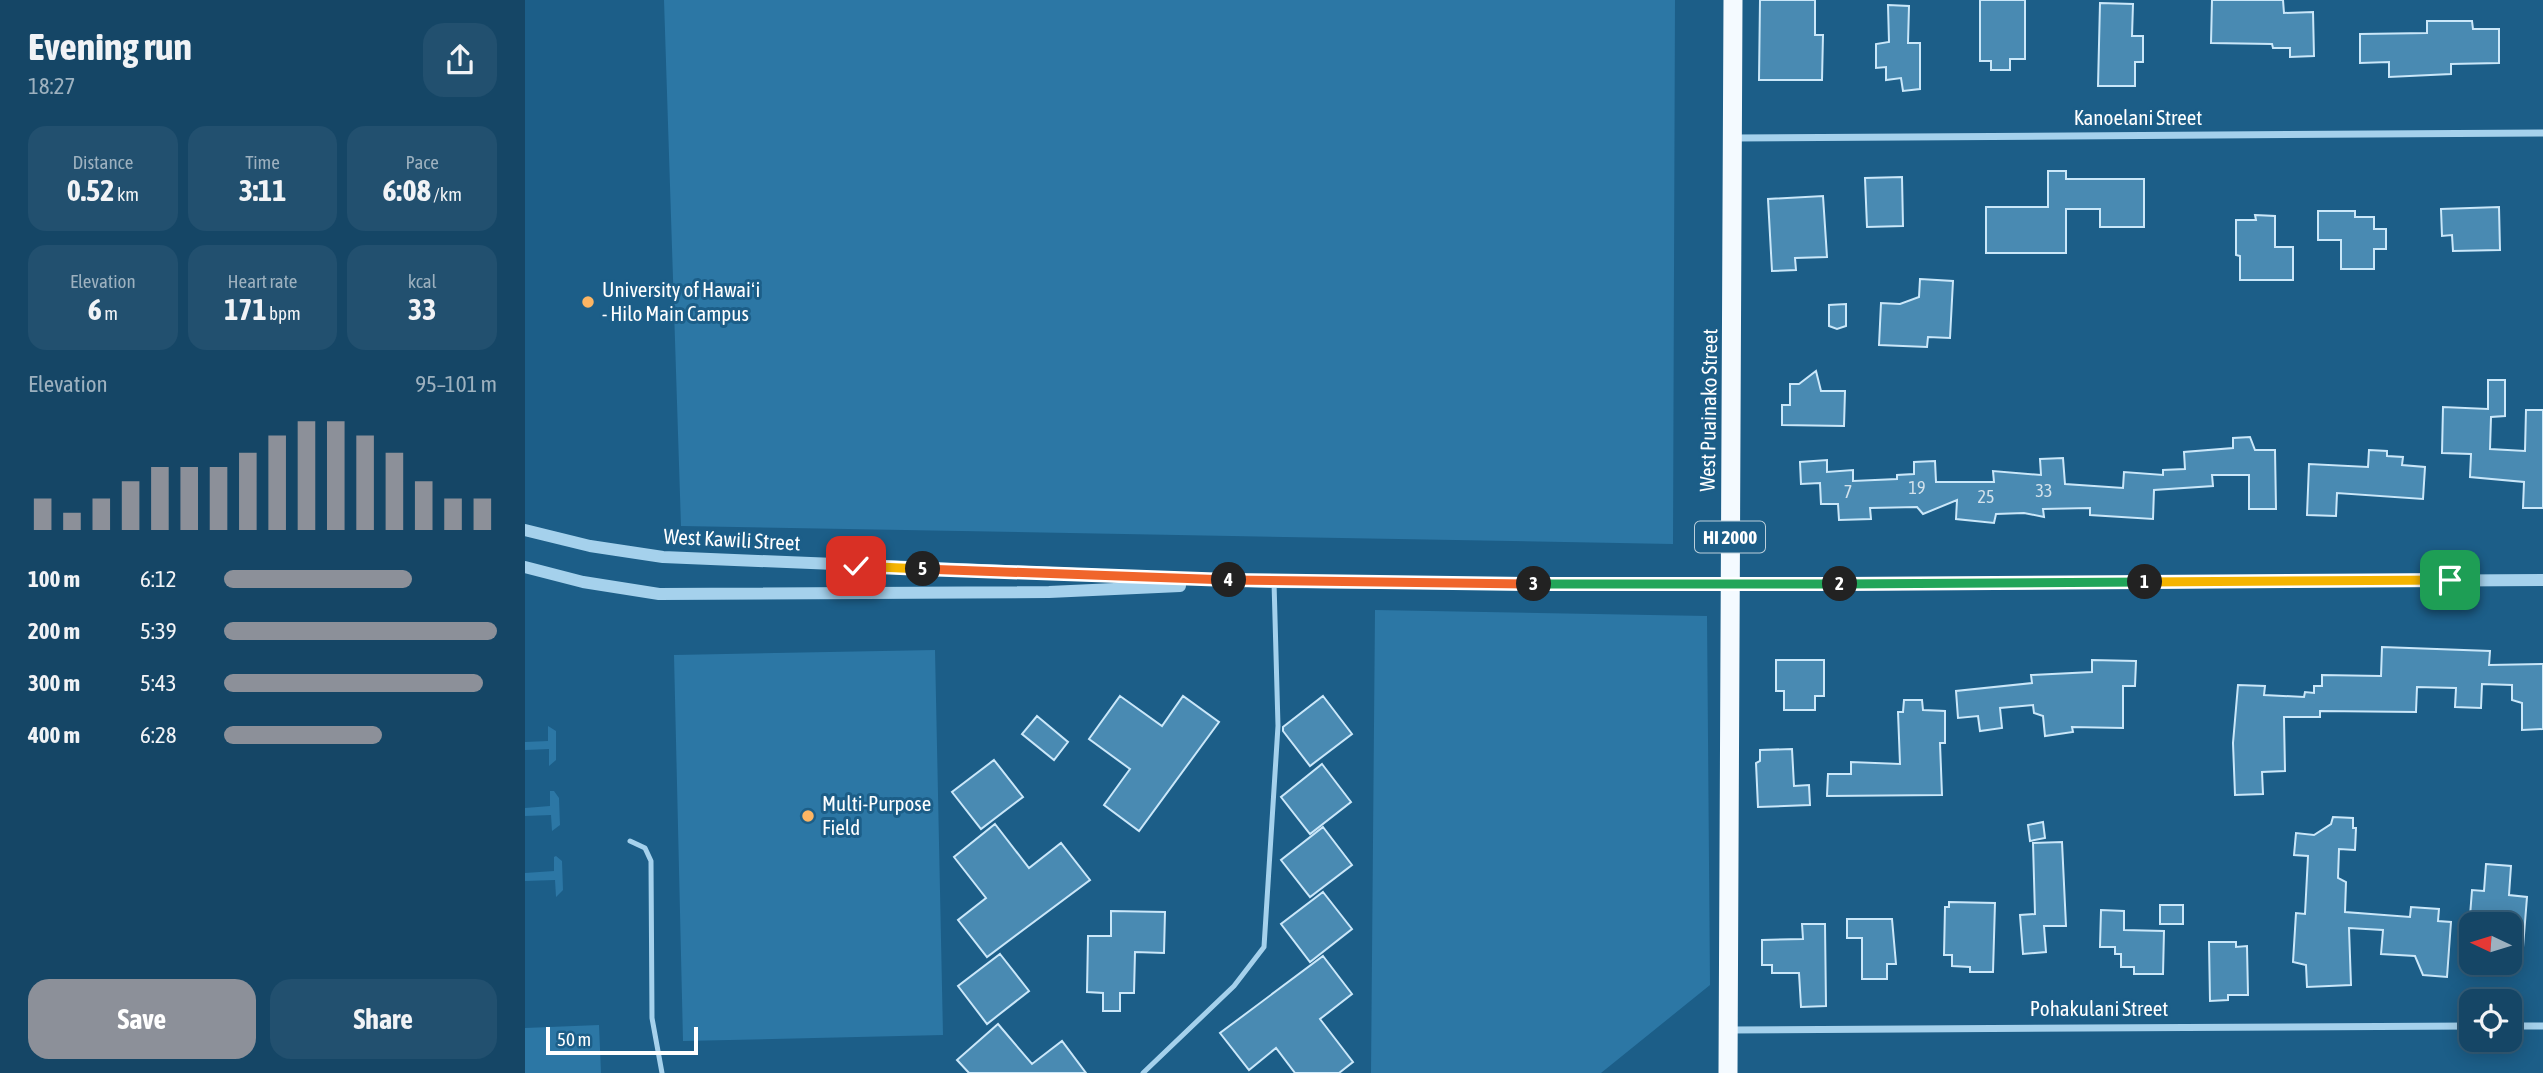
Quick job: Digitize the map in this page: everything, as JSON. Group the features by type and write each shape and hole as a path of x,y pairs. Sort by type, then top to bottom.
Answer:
{"highway":[{"name":"West Puainako Street","path":"1728,1073 1733,0"}],"street":[{"name":"Kanoelani Street","path":"1734,138 2543,133"},
{"name":"West Kawili Street","path":"525,530 590,546 663,557 1274,582 1730,585 2543,580"},
{"name":"West Kawili Street","path":"525,568 583,582 659,594 1049,592 1274,582"},
{"name":"Pohakulani Street","path":"1727,1030 2459,1026"},
{"path":"2522,1026 2543,1026"}],"lane":[{"path":"1143,1073 1234,986 1264,947 1278,726 1274,582"},
{"path":"629,841 645,848 650,861 652,1018 662,1073"}],"shaded area":[{"path":"664,0 1675,0 1673,544 681,526"},
{"path":"1375,610 1707,616 1710,985 1601,1073 1371,1073"},
{"name":"Multi-Purpose Field","path":"935,650 943,1035 683,1041 674,655"},
{"path":"548,726 556,731 556,760 549,766 549,749 525,750 525,742 548,741"},
{"path":"550,791 554,791 559,798 560,825 552,831 551,815 525,816 525,808 550,806"},
{"path":"556,856 562,861 563,890 556,897 555,880 525,881 525,873 554,871"},
{"path":"599,1025 601,1073 525,1073 525,1028"}],"building":[{"path":"1760,0 1815,0 1815,35 1823,35 1822,80 1759,80"},
{"path":"1980,0 2025,0 2025,59 2010,59 2010,70 1991,70 1991,61 1980,61"},
{"path":"2212,0 2283,0 2284,13 2313,12 2314,56 2290,57 2290,48 2273,48 2272,44 2211,43"},
{"path":"2100,3 2133,4 2132,36 2143,36 2143,62 2135,62 2135,86 2098,86"},
{"path":"1888,5 1909,6 1908,43 1920,43 1920,89 1903,91 1901,78 1886,80 1886,67 1876,68 1876,44 1889,42"},
{"path":"2427,21 2472,21 2473,29 2499,29 2499,63 2451,64 2451,74 2389,77 2389,62 2360,63 2360,34 2427,33"},
{"path":"2048,171 2066,171 2066,179 2144,179 2144,227 2100,227 2100,209 2066,209 2066,253 1986,253 1986,207 2048,207"},
{"path":"1902,177 1903,226 1867,227 1865,178"},
{"path":"1823,196 1827,257 1795,258 1796,270 1772,271 1768,199"},
{"path":"2499,207 2500,250 2453,251 2452,235 2442,236 2441,209"},
{"path":"2318,211 2355,211 2355,217 2374,217 2374,229 2386,229 2386,249 2374,249 2374,269 2341,269 2341,240 2318,240"},
{"path":"2255,215 2275,216 2275,247 2293,247 2293,280 2240,280 2240,256 2236,255 2236,220 2256,220"},
{"path":"1920,279 1953,281 1950,338 1928,337 1927,347 1879,345 1881,303 1900,304 1919,297"},
{"path":"1846,304 1846,326 1837,329 1829,326 1829,305"},
{"path":"1816,371 1821,391 1845,391 1844,426 1782,425 1782,405 1790,405 1790,384 1799,384"},
{"path":"2488,380 2505,380 2505,416 2491,417 2490,449 2525,451 2526,410 2543,410 2543,508 2523,508 2524,482 2470,477 2471,454 2442,453 2443,407 2488,409"},
{"path":"2250,437 2255,450 2275,450 2276,509 2249,509 2249,475 2212,475 2213,486 2154,490 2153,519 2090,515 2090,508 2043,509 2044,517 2024,513 1996,514 1994,523 1956,519 1957,500 1923,514 1917,507 1870,508 1871,519 1839,520 1838,504 1821,504 1820,483 1801,484 1800,462 1827,460 1827,472 1853,470 1853,481 1897,479 1897,475 1914,474 1914,462 1935,461 1936,482 1994,482 1993,471 2041,475 2040,459 2063,458 2065,484 2123,488 2124,472 2163,475 2163,470 2185,469 2184,452 2233,448 2233,438"},
{"path":"2369,450 2387,451 2387,456 2403,457 2402,465 2425,467 2423,499 2337,493 2336,516 2307,515 2309,464 2368,467"},
{"path":"2382,647 2490,651 2489,665 2543,664 2543,729 2522,730 2522,703 2512,700 2512,685 2482,684 2481,708 2455,707 2456,688 2417,687 2416,712 2320,711 2320,717 2284,717 2285,771 2262,772 2263,794 2235,795 2233,743 2238,685 2265,686 2264,695 2304,697 2305,692 2314,693 2314,686 2322,686 2322,675 2381,676"},
{"path":"1776,660 1824,660 1824,696 1815,696 1815,710 1784,710 1784,691 1776,691"},
{"path":"2092,660 2136,661 2135,686 2123,686 2123,728 2072,727 2073,732 2045,736 2043,716 2034,713 2033,705 2000,708 2002,728 1980,731 1978,716 1958,718 1956,691 2032,683 2031,675 2092,672"},
{"path":"1120,696 1162,726 1183,696 1219,722 1139,831 1104,805 1130,769 1089,739"},
{"path":"1323,696 1352,734 1310,766 1283,731 1283,727"},
{"path":"1904,700 1922,700 1923,710 1945,711 1945,743 1940,743 1942,795 1827,796 1828,774 1851,774 1851,762 1900,764 1898,712 1903,712"},
{"path":"1037,716 1068,742 1054,760 1022,734"},
{"path":"1792,749 1794,786 1809,785 1810,805 1758,807 1756,763 1760,761 1760,750"},
{"path":"994,760 1023,797 981,829 952,792"},
{"path":"1322,764 1351,802 1310,834 1281,797"},
{"path":"2333,817 2353,818 2353,828 2356,828 2355,850 2339,849 2338,878 2346,882 2345,912 2410,917 2411,907 2439,909 2438,921 2451,922 2447,977 2423,975 2415,956 2381,954 2383,930 2349,928 2351,985 2307,987 2306,965 2293,962 2296,913 2305,914 2308,856 2294,855 2296,833 2314,835 2331,824"},
{"path":"2043,822 2045,838 2030,841 2028,825"},
{"path":"995,824 1029,868 1061,843 1090,880 987,957 958,920 986,898 954,857"},
{"path":"1323,827 1352,865 1310,897 1281,860"},
{"path":"2062,842 2066,926 2044,926 2046,952 2023,954 2020,915 2035,914 2033,843"},
{"path":"2486,864 2511,866 2509,895 2527,897 2522,960 2522,912 2470,912 2472,890 2484,891"},
{"path":"1323,892 1352,929 1310,962 1281,924"},
{"path":"1949,902 1995,903 1993,972 1970,972 1970,967 1952,966 1952,955 1944,955 1945,907 1949,907"},
{"path":"2160,905 2183,905 2183,924 2160,924"},
{"path":"2101,910 2124,911 2124,930 2164,931 2163,974 2134,974 2134,967 2121,967 2121,954 2115,954 2115,947 2100,947"},
{"path":"1111,911 1165,912 1164,953 1135,952 1134,993 1120,993 1120,1011 1103,1011 1103,993 1087,992 1088,936 1111,936"},
{"path":"1847,919 1892,919 1896,964 1887,964 1887,979 1862,979 1862,938 1847,938"},
{"path":"1802,924 1825,924 1826,1006 1801,1007 1799,973 1772,973 1772,965 1762,965 1762,940 1803,939"},
{"path":"2209,942 2236,942 2236,947 2247,946 2248,995 2228,995 2228,1000 2210,1001"},
{"path":"1000,954 1029,991 987,1024 958,986"},
{"path":"1323,956 1352,994 1320,1019 1353,1062 1339,1073 1295,1073 1276,1048 1249,1070 1220,1033"},
{"path":"998,1024 1032,1064 1062,1041 1086,1073 969,1073 957,1060"}],"place":[{"name":"University of Hawaiʻi - Hilo Main Campus","path":"588,302"},
{"name":"Multi-Purpose Field","path":"808,816"}],"route":[{"path":"856,566 1274,582 1730,585 2450,580"}]}
